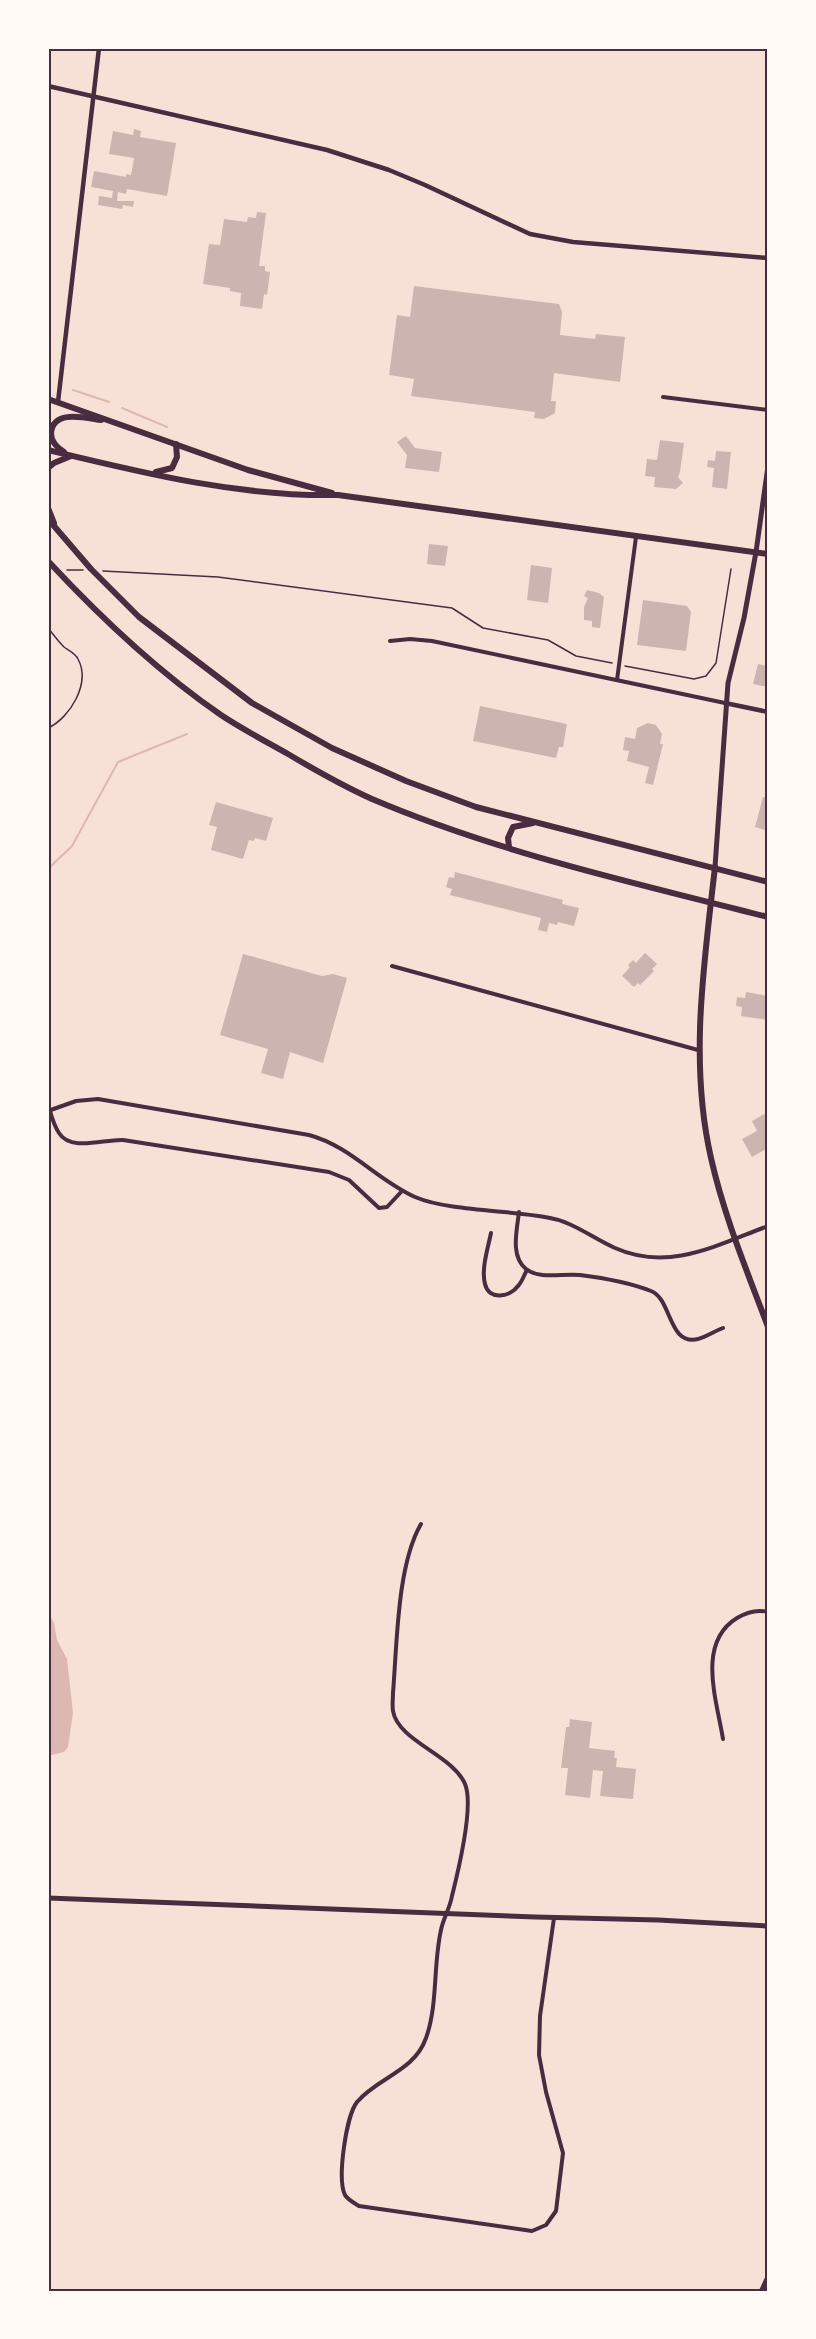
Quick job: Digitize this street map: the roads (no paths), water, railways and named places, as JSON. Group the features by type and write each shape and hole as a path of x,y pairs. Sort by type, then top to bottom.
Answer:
{"main road":[{"path":"48,399 248,470 338,495 768,554"},
{"path":"71,456 54,443 51,433 57,420 67,417 110,420"},
{"path":"147,473 165,472 172,468 177,457 176,444"},
{"path":"48,450 147,473 232,488 281,495 338,495"},
{"path":"48,468 71,456"},
{"path":"768,466 756,552 725,703 715,867 701,989 698,1050 710,1156 735,1238 768,1327"},
{"path":"48,508 57,529"},
{"path":"48,519 91,569 139,617 252,703 332,747 406,781 476,807 768,882"},
{"path":"48,561 110,624 151,661 222,716 370,798 445,827 585,871 768,917"},
{"path":"509,847 508,838 513,827 519,824 540,823"},
{"path":"48,1898 768,1926"},
{"path":"762,2291 768,2278"}],"street":[{"path":"58,402 99,48"},
{"path":"48,86 327,150 389,170 530,234 573,242 768,258"},
{"path":"663,397 768,410"},
{"path":"617,680 636,537"},
{"path":"390,641 410,639 432,641 768,712"},
{"path":"392,966 698,1050"},
{"path":"402,1191 387,1207 379,1208 349,1180 329,1172 123,1140 109,1139 77,1144 69,1142 58,1132 49,1111 76,1101 98,1099 309,1135 323,1139 348,1152 402,1191 417,1198 443,1204 552,1218 578,1226 630,1254 652,1258 673,1258 693,1253 768,1226"},
{"path":"519,1212 516,1250 527,1270 548,1275 578,1275 620,1281 654,1292 660,1298 674,1327 680,1335 688,1339 698,1339 723,1328"},
{"path":"491,1233 484,1277 489,1293 497,1296 514,1291 520,1285 527,1270"},
{"path":"421,1524 412,1539 405,1570 393,1714 408,1734 458,1771 466,1786 468,1808 447,1914 441,1929 426,2038 417,2056 407,2066 366,2092 355,2104 347,2131 341,2181 346,2197 359,2206 532,2230 546,2225 556,2211 563,2153 546,2092 539,2055 540,2016 554,1918"},
{"path":"723,1739 712,1671 712,1657 716,1643 731,1622 742,1614 757,1611 768,1612"}],"waterway":[{"path":"73,390 109,402"},
{"path":"122,408 167,427"},
{"path":"48,869 72,846 118,762 187,734"}]}
